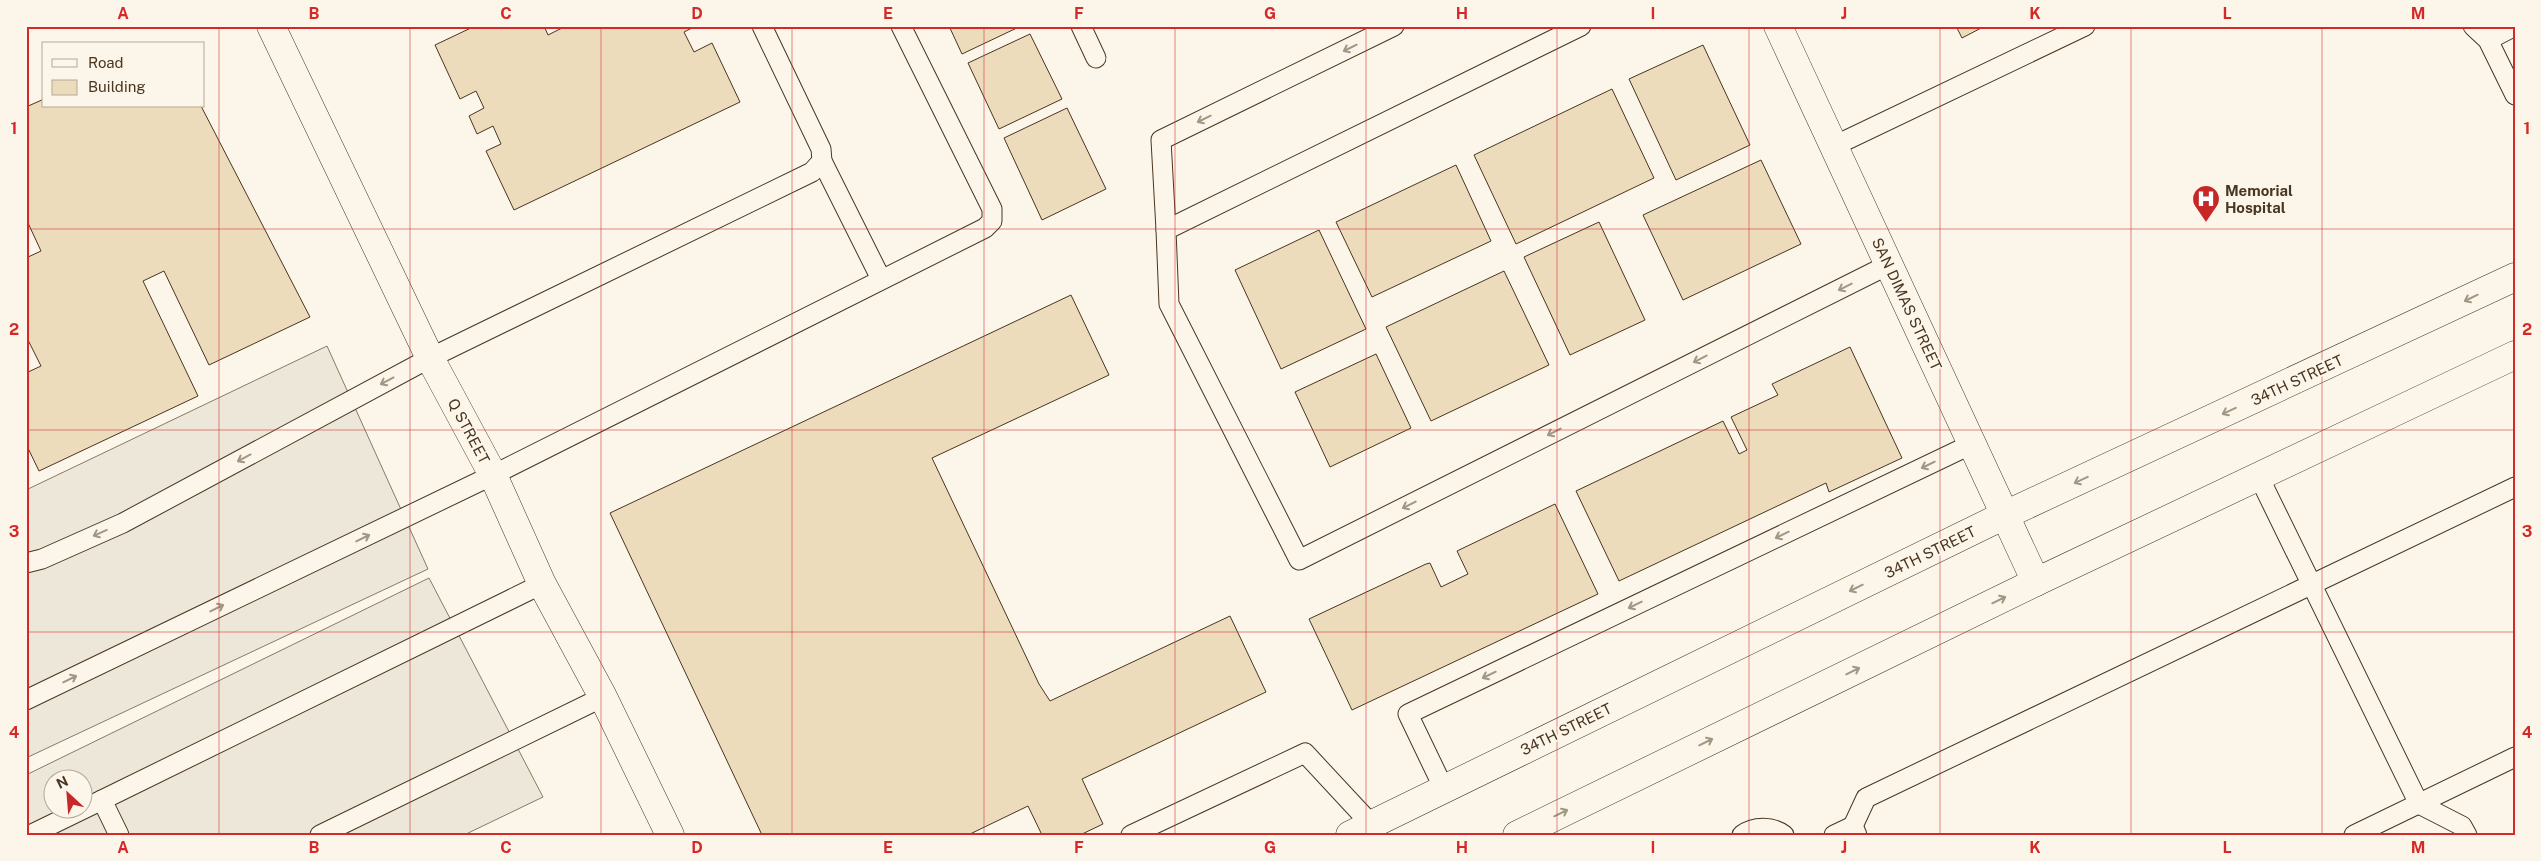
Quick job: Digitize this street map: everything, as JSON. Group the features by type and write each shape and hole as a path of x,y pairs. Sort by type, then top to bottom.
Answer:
{"street":[{"name":"Q STREET","path":"271,26 430,358 493,475 542,584 604,697 670,835"},
{"name":"SAN DIMAS STREET","path":"1778,26 2036,582"},
{"name":"34TH STREET","path":"1361,830 2005,515 2515,277"},
{"path":"1517,835 2036,582 2515,355"}],"lane":[{"path":"762,26 821,149 822,161 881,279"},
{"path":"26,700 493,475 985,228 992,221 992,209 901,26"},
{"path":"1081,26 1096,58"},
{"path":"1394,26 1161,140 1169,304 1299,560 1888,265"},
{"path":"1166,230 1581,26"},
{"path":"1834,146 2085,26"},
{"path":"2473,26 2488,40 2510,74 2515,95"},
{"path":"2488,40 2515,26"},
{"path":"26,562 42,559 123,523 430,358 812,172 822,161"},
{"path":"1444,789 1408,714 1972,444"},
{"path":"2258,477 2419,804 2462,826 2467,835"},
{"path":"1834,835 1855,831 1866,798 2311,582 2515,487"},
{"path":"30,835 542,584"},
{"path":"320,835 604,697"},
{"path":"1131,835 1305,753 1361,830"},
{"path":"2354,835 2515,757"},
{"path":"102,800 119,835"},
{"path":"1742,835 1757,828 1769,828 1784,835"}],"shaded area":[{"path":"327,346 428,569 26,758 26,490"},
{"path":"429,578 543,797 464,835 26,835 26,775"}],"building":[{"path":"475,26 544,26 548,35 566,26 696,26 684,32 694,52 712,43 740,102 514,210 486,151 501,144 493,126 477,134 469,116 484,108 476,91 460,99 435,45"},
{"path":"949,26 1021,26 962,54"},
{"path":"1956,26 1985,26 1962,38"},
{"path":"1030,34 1062,99 999,129 968,63"},
{"path":"1703,45 1750,145 1676,180 1629,79"},
{"path":"1612,89 1654,178 1516,244 1474,155"},
{"path":"42,100 42,108 202,108 310,317 209,365 164,271 143,281 198,396 39,471 26,444 26,373 41,366 26,336 26,258 41,251 28,223 26,224 26,107"},
{"path":"1067,108 1106,189 1042,220 1004,138"},
{"path":"1761,160 1801,244 1683,300 1643,215"},
{"path":"1456,165 1491,241 1372,297 1336,222"},
{"path":"1599,222 1645,320 1570,355 1524,257"},
{"path":"1319,230 1366,329 1281,369 1235,270"},
{"path":"1504,271 1549,365 1431,421 1386,327"},
{"path":"1071,295 1109,375 932,458 1039,684 1050,701 1230,616 1266,692 1082,779 1103,824 1080,835 1042,835 1028,806 968,835 762,835 610,513"},
{"path":"1850,347 1902,458 1829,492 1826,483 1619,581 1576,491 1723,421 1739,454 1747,450 1731,417 1778,395 1772,384"},
{"path":"1376,354 1411,428 1330,467 1295,392"},
{"path":"1555,504 1598,594 1352,710 1309,619 1430,563 1441,587 1468,574 1457,551"}],"place":[{"name":"Memorial Hospital","path":"2206,223"}]}
